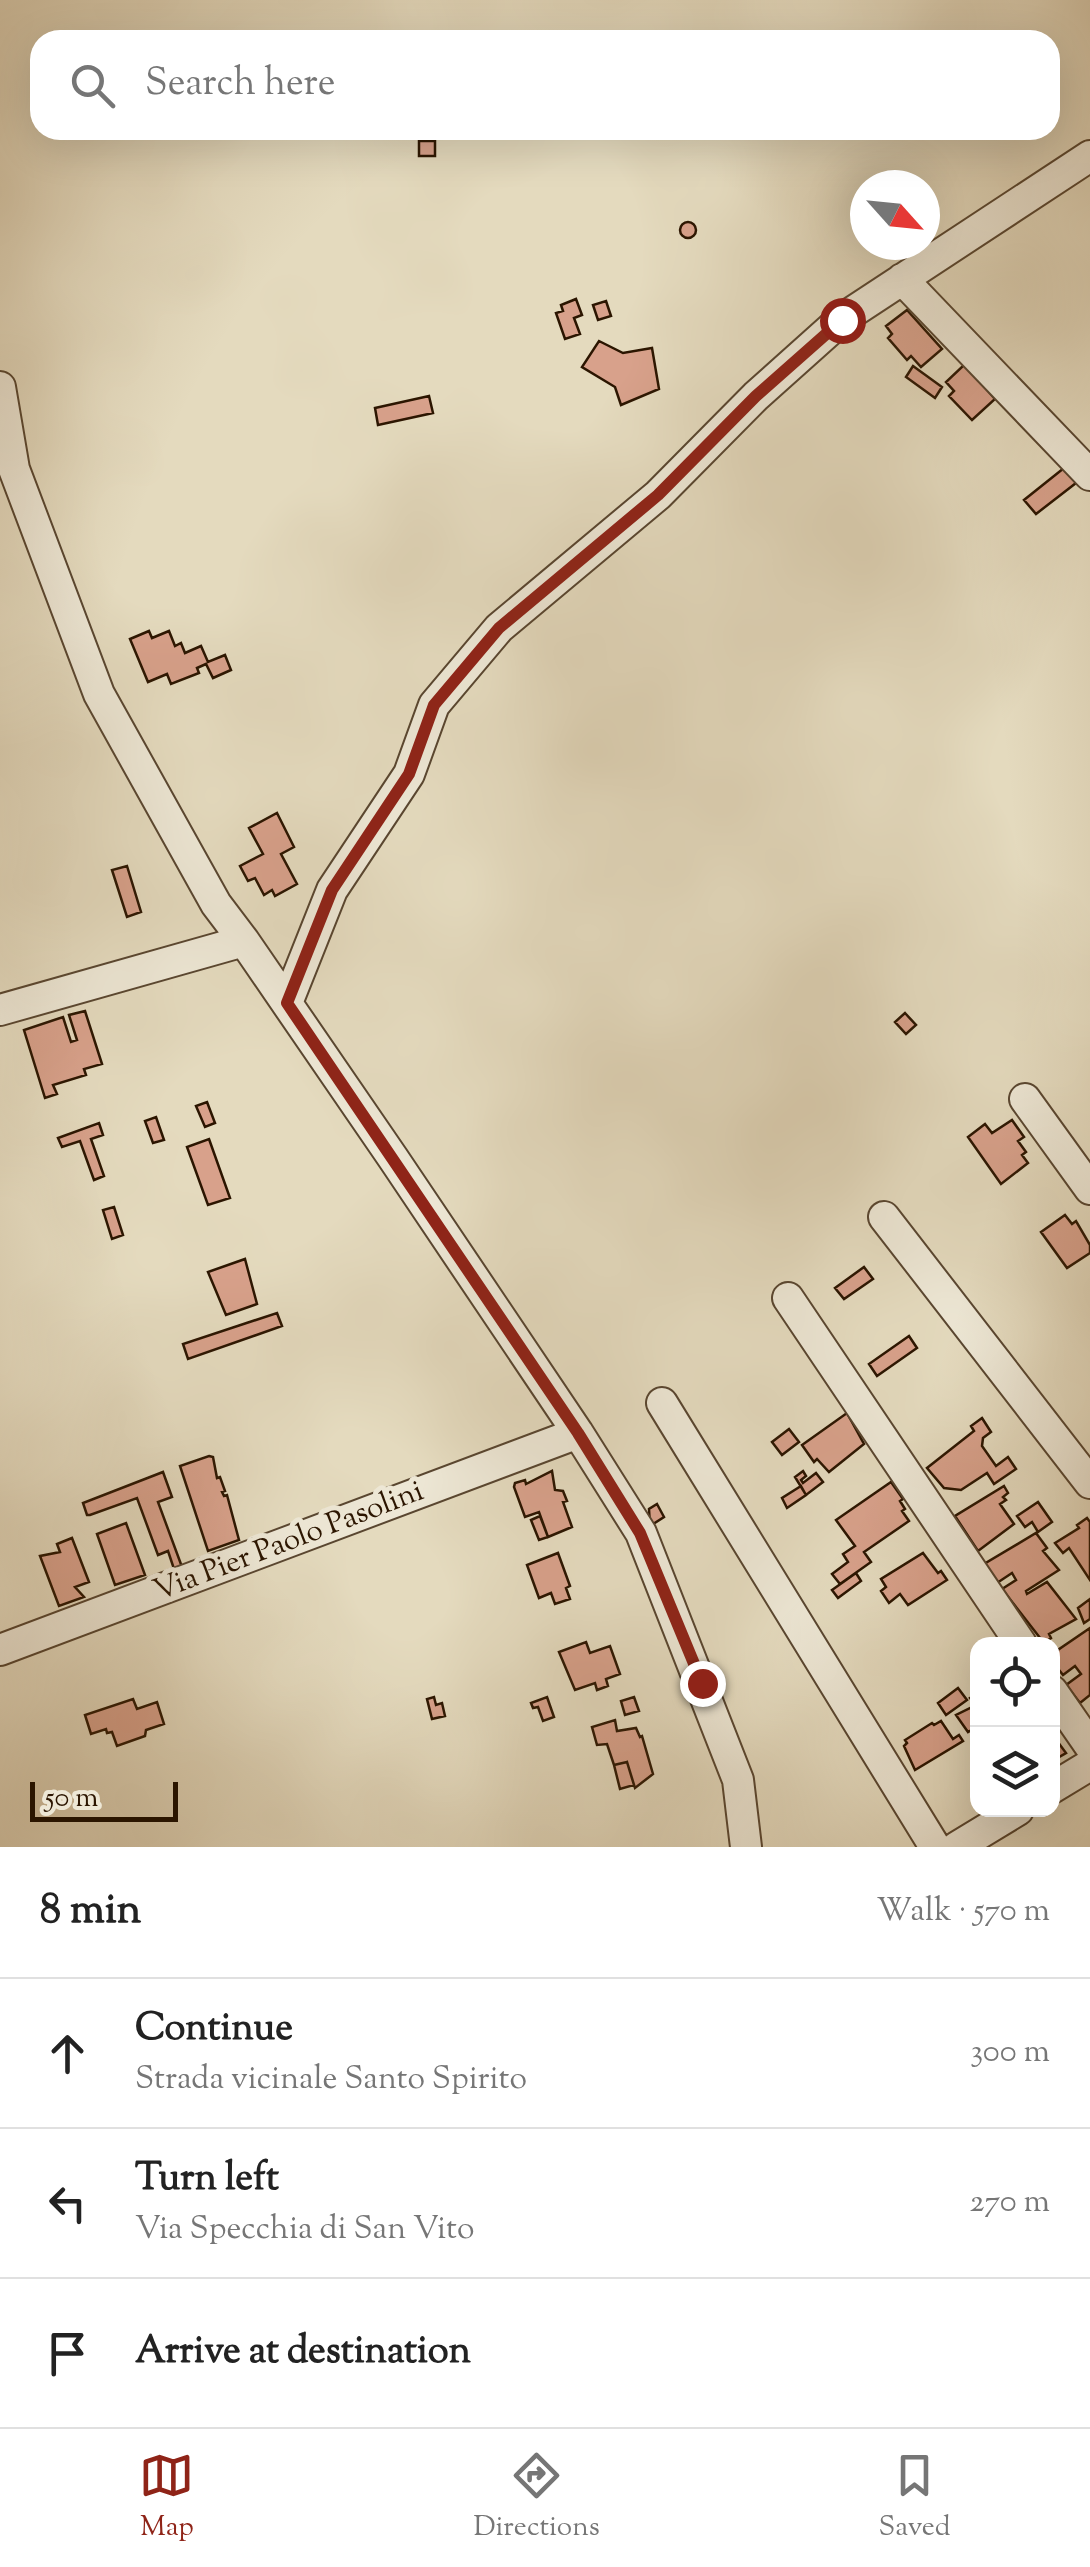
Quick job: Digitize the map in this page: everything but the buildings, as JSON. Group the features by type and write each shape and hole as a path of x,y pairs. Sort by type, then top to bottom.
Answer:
{"street":[{"path":"287,1003 332,890 409,774 434,705 499,628 658,495 756,396 842,320 1090,156"},
{"path":"902,279 1090,475"},
{"path":"0,387 14,470 98,694 216,904 578,1433 640,1533 738,1780 746,1847"},
{"path":"0,1010 244,940"},
{"path":"1025,1099 1090,1188"},
{"path":"884,1217 1090,1483"},
{"path":"788,1298 1017,1637"},
{"path":"662,1403 935,1847"},
{"name":"Via Pier Paolo Pasolini","path":"0,1650 578,1433"},
{"path":"1060,1703 1090,1746"},
{"path":"1060,1783 1090,1765"},
{"path":"957,1847 1006,1817"}],"route":[{"path":"702,1683 640,1533 578,1433 287,1003 332,890 409,774 434,705 499,628 658,495 756,396 842,320"}]}
